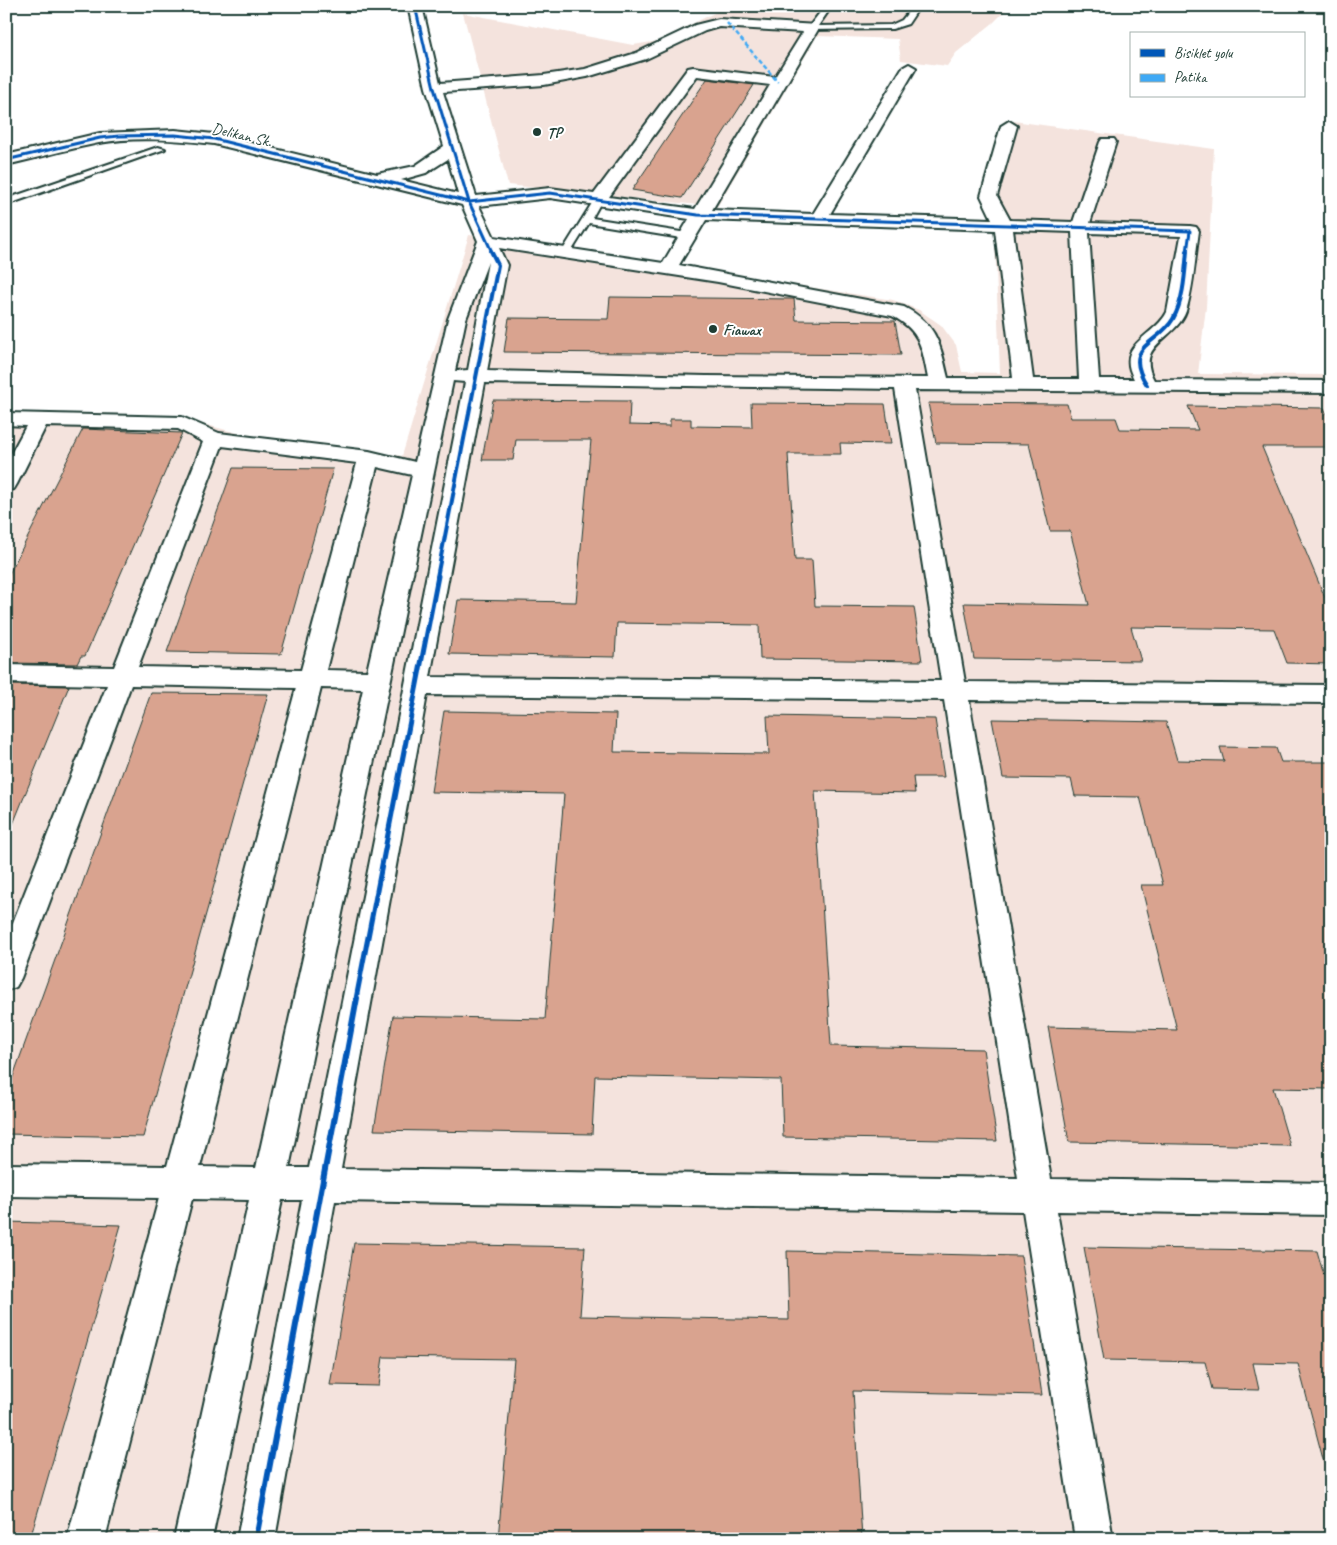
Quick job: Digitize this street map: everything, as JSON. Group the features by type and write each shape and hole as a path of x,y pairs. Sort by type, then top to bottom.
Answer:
{"street":[{"path":"256,1539 416,686 498,266 469,202 434,88 415,6"},
{"path":"434,88 544,80 587,73 641,56 700,28 719,24 744,23 812,28 698,215 668,269"},
{"path":"819,218 909,68"},
{"path":"598,200 693,71 778,82"},
{"path":"1009,126 989,196 1003,224 1024,384"},
{"name":"Delikan Sk.","path":"6,160 100,138 176,135 214,139 469,202"},
{"path":"1089,385 1080,226 1108,142"},
{"path":"374,178 401,176 426,168 438,161 452,146"},
{"path":"469,202 550,193 698,215 1190,231 1176,315 1167,328 1146,344 1139,357 1141,376 1147,385"},
{"path":"487,241 668,269 888,308 906,314 919,323 926,333 939,384"},
{"path":"193,1539 444,375 457,319 487,241"},
{"path":"444,375 706,382 1331,387"},
{"path":"904,383 1094,1539"},
{"path":"6,418 182,423 214,439 369,458 423,471"},
{"path":"6,484 39,420"},
{"path":"6,978 214,439"},
{"path":"86,1539 369,458"},
{"path":"6,674 377,680"},
{"path":"416,686 1331,694"},
{"path":"6,1180 269,1186 322,1184 1331,1199"}],"lane":[{"path":"812,28 828,6"},
{"path":"812,28 892,27 905,22 917,6"},
{"path":"6,202 161,149"},
{"path":"566,253 598,200"},
{"path":"586,220 687,236"}],"shaded area":[{"path":"728,6 1010,6 993,23 956,53 947,66 901,60 898,39 817,36 717,207 508,185 463,13 633,45 658,41"},
{"path":"1006,120 1214,149 1206,307 1198,374 1331,375 1331,1539 6,1539 6,412 180,418 249,436 402,456 469,235 893,300 919,310 941,325 956,345 962,372 1000,373 994,216"}],"building":[{"path":"707,79 754,85 682,198 632,190"},
{"path":"610,297 794,299 796,320 895,321 901,355 504,352 509,318 608,319"},
{"path":"493,400 630,401 629,425 670,426 670,419 691,419 691,426 752,427 751,403 885,404 891,444 840,443 841,454 788,454 795,560 812,560 815,606 914,607 922,661 760,659 759,625 617,623 615,657 449,654 458,600 576,602 591,440 516,440 513,460 482,460"},
{"path":"928,403 1067,404 1071,418 1116,418 1120,429 1198,430 1188,406 1324,408 1331,422 1331,447 1262,447 1331,612 1331,664 1287,663 1274,629 1131,627 1141,661 974,659 964,603 1089,605 1070,531 1050,531 1029,444 936,443"},
{"path":"83,429 182,433 85,656 81,656 77,664 6,663 6,580"},
{"path":"233,468 333,469 281,654 167,652"},
{"path":"6,685 69,686 7,839 6,839"},
{"path":"151,693 268,694 143,1137 6,1134 6,1096"},
{"path":"444,711 616,714 614,752 769,754 767,716 935,719 944,777 913,777 915,793 815,791 831,1046 983,1049 997,1141 783,1137 781,1080 595,1076 592,1134 374,1130 393,1016 545,1019 564,794 431,792"},
{"path":"992,719 1166,722 1177,760 1224,761 1220,747 1276,748 1281,762 1331,762 1331,1089 1273,1088 1290,1146 1069,1142 1048,1027 1177,1030 1141,885 1163,885 1140,797 1075,796 1071,779 1003,778"},
{"path":"6,1222 121,1225 30,1539 6,1539"},
{"path":"354,1243 585,1247 580,1316 789,1320 787,1251 1021,1256 1042,1395 853,1391 862,1539 498,1539 514,1359 383,1357 379,1386 330,1385"},
{"path":"1084,1247 1317,1251 1331,1300 1331,1462 1324,1463 1298,1364 1253,1363 1259,1390 1212,1389 1205,1362 1104,1360"}],"marked path":[{"path":"727,23 778,82"}],"cycle path":[{"path":"256,1539 374,904 498,265 469,202 434,88 415,6"},
{"path":"6,160 100,138 175,135 214,139 469,202 550,193 698,215 1190,231 1182,290 1176,312 1165,329 1145,345 1139,356 1138,364 1147,385"}],"place":[{"name":"TP","path":"537,132"},
{"name":"Fiawax","path":"713,329"}]}
